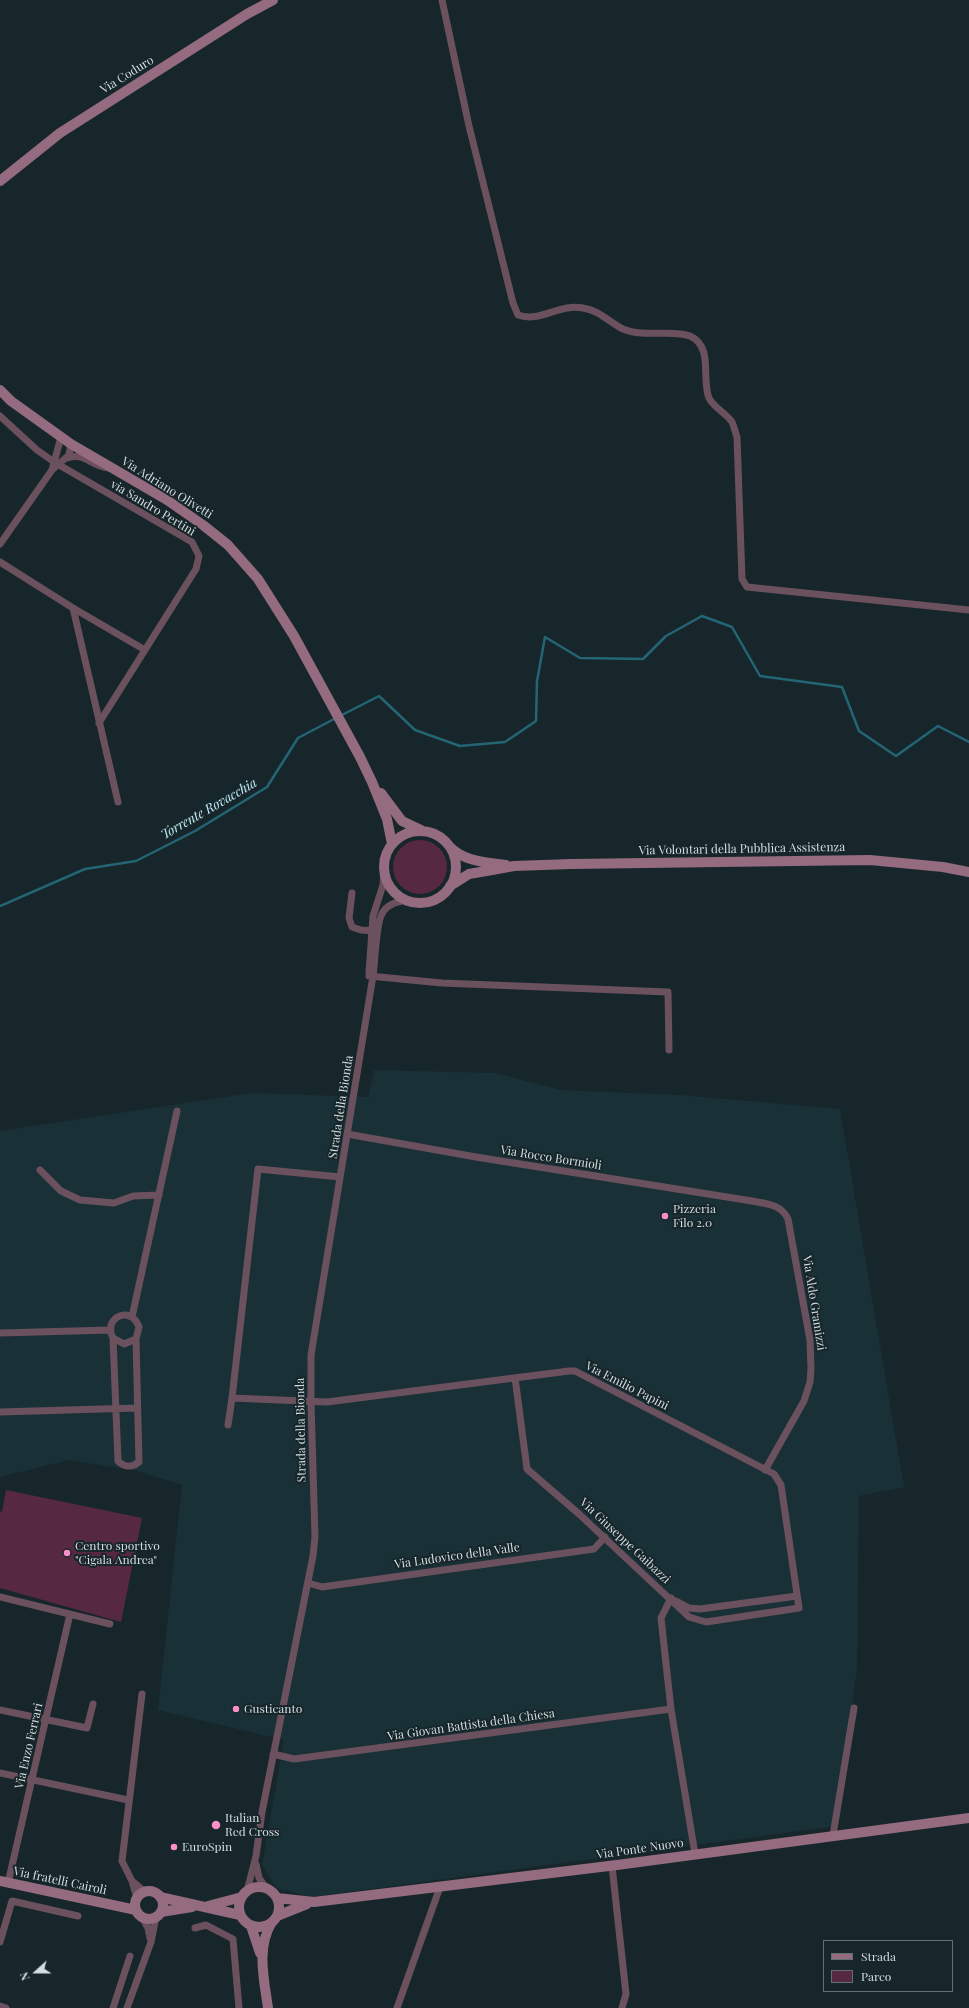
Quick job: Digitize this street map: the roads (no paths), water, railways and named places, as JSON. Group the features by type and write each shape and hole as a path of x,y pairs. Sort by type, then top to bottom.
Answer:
{"street":[{"name":"Via Coduro","path":"0,181 60,133 247,14 273,0"},
{"path":"442,0 470,126 513,303 518,315 527,318 564,308 583,308 596,312 624,329 648,334 676,334 690,336 700,345 705,360 709,397 717,409 732,422 737,437 742,578 747,587 969,610"},
{"name":"Via Adriano Olivetti","path":"0,390 11,402 71,444 167,500 203,525 228,545 258,579 273,601 329,698 372,782"},
{"name":"via Sandro Pertini","path":"0,416 55,466 192,542 199,556 196,569 99,723"},
{"path":"55,466 61,437"},
{"path":"67,458 71,444"},
{"path":"0,544 55,466 67,458 79,455 102,467 111,468"},
{"path":"0,562 73,608 145,650"},
{"path":"73,608 118,802"},
{"path":"372,782 402,821 424,831 435,834 448,845 454,854 456,865 455,876 450,886 436,899 416,902 406,900 392,889 384,872 384,862 392,844 401,836 412,831 424,831"},
{"path":"372,782 387,819 392,844"},
{"name":"Via Volontari della Pubblica Assistenza","path":"448,845 455,852 471,860 514,866 870,860 943,867 969,872"},
{"name":"Via Volontari della Pubblica Assistenza","path":"450,886 469,874 514,866"},
{"name":"Strada della Bionda","path":"244,1894 256,1856 273,1754 308,1584 315,1537 311,1355 369,1003 375,931 373,916 383,884 384,872"},
{"path":"352,893 349,918 351,924 356,929 375,931"},
{"name":"Strada della Bionda","path":"375,931 381,916 386,909 397,901 406,900"},
{"path":"371,976 442,983 668,992 669,1050"},
{"path":"132,1317 119,1316 113,1322 111,1330 114,1338 118,1461 128,1466 133,1466 138,1462 136,1339 139,1327 132,1317 177,1111"},
{"name":"Via Rocco Bormioli","path":"347,1134 476,1157 752,1201"},
{"path":"228,1426 258,1169 340,1177"},
{"path":"40,1170 61,1191 80,1200 114,1203 133,1196 159,1195"},
{"name":"Via Aldo Gramizzi","path":"752,1201 775,1205 785,1213 788,1219 811,1355 810,1382 804,1400 765,1470"},
{"path":"0,1333 111,1330"},
{"path":"114,1338 124,1344 136,1339"},
{"name":"Via Emilio Papini","path":"232,1398 311,1403 569,1371 575,1372 774,1474 781,1484 799,1608 706,1622 689,1617 671,1598"},
{"name":"Via Giuseppe Gaibazzi","path":"515,1378 526,1467 671,1598 661,1618 671,1709 695,1854"},
{"path":"0,1412 137,1408"},
{"name":"Via Ludovico della Valle","path":"308,1584 322,1587 594,1549 605,1537"},
{"path":"671,1598 689,1608 700,1609 797,1596"},
{"path":"0,1597 110,1624"},
{"name":"Via Enzo Ferrari","path":"4,1882 33,1780 70,1614"},
{"path":"142,1694 128,1800 122,1861 139,1896 139,1914 148,1928 151,1942"},
{"path":"0,1710 87,1728 93,1704"},
{"path":"834,1836 854,1708"},
{"name":"Via Giovan Battista della Chiesa","path":"273,1754 294,1759 671,1709"},
{"path":"0,1772 128,1800"},
{"name":"Via Ponte Nuovo","path":"277,1898 314,1902 612,1866 969,1818"},
{"name":"Strada della Bionda","path":"256,1856 257,1872 267,1889"},
{"path":"612,1866 626,1994 622,2008"},
{"name":"Via fratelli Cairoli","path":"4,1882 115,1906 139,1914"},
{"path":"397,2008 440,1886"},
{"path":"139,1914 149,1919 159,1914 204,1906 244,1894 260,1887 267,1889 277,1898 279,1904 275,1919 267,1930 263,1945 262,1961"},
{"path":"127,2008 163,1904 160,1897 154,1892 139,1896"},
{"path":"244,1894 239,1902 240,1915 247,1924 251,1926 262,1961 268,2008"},
{"name":"Via fratelli Cairoli","path":"115,1906 139,1896"},
{"path":"160,1897 240,1915"},
{"path":"0,1942 12,1901 78,1916"},
{"name":"Via Ponte Nuovo","path":"251,1926 263,1927 275,1919 314,1902"},
{"path":"195,1928 206,1924 233,1939 239,2008"},
{"path":"113,2008 130,1956"},
{"path":"0,2006 6,2008"}],"waterway":[{"name":"Torrente Rovacchia","path":"340,716 379,696 415,730 460,746 505,742 536,721 537,681 545,637 580,658 643,659 666,636 702,616 732,627 760,676 842,687 859,731 896,756 938,726 969,742"},
{"name":"Torrente Rovacchia","path":"0,906 85,869 136,861 195,831 267,787 298,738 336,718"}],"place":[{"name":"Pizzeria Filo 2.0","path":"665,1216"},
{"name":"Centro sportivo \"Cigala Andrea\"","path":"67,1553"},
{"name":"Gusticanto","path":"236,1709"},
{"name":"Italian Red Cross","path":"216,1825"},
{"name":"EuroSpin","path":"174,1847"}]}
